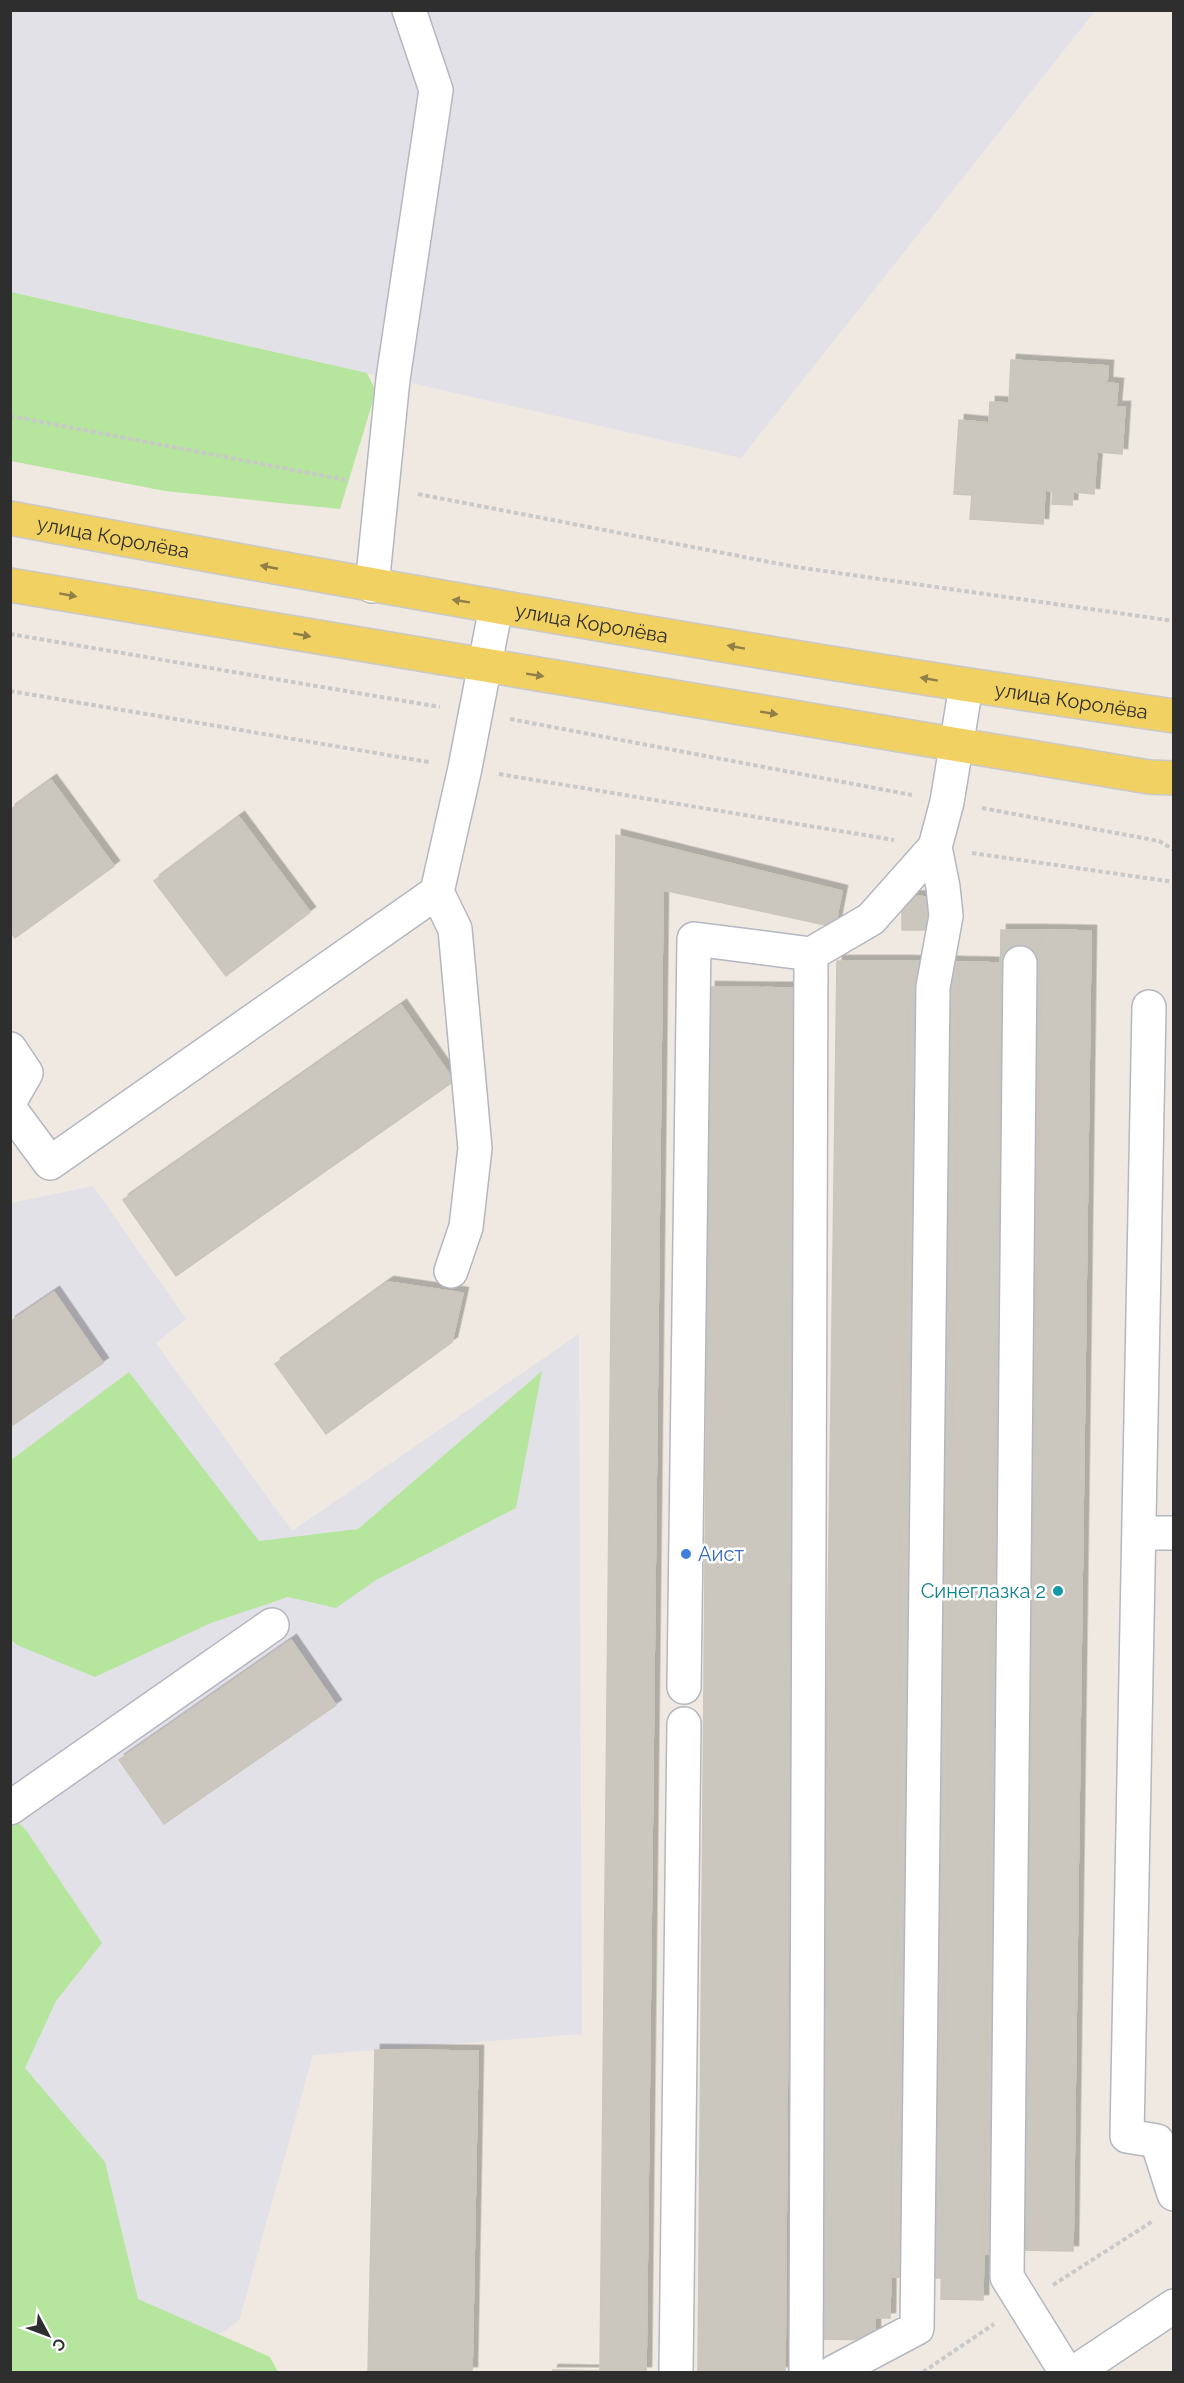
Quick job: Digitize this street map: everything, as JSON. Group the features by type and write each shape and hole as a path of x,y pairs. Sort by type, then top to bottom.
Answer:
{"main road":[{"name":"улица Королёва","path":"10,518 372,586 966,686 1173,716"},
{"path":"10,585 1149,777 1173,778"}],"street":[{"path":"372,586 393,379 436,90 409,10"},
{"path":"451,1271 466,1227 475,1148 454,929 437,892 465,768 496,607"},
{"path":"684,1687 694,939 811,954 871,919 934,847 947,801 966,686"},
{"path":"834,2373 917,2328 933,987 946,916 943,887 934,847"},
{"path":"10,1109 50,1163 437,892"},
{"path":"807,2373 811,954"},
{"path":"1020,963 1008,2277 1066,2373"},
{"path":"1149,1007 1126,2136 1165,2133 1173,2194"},
{"path":"10,1049 26,1073 10,1101"},
{"path":"1139,1533 1173,1533"},
{"path":"10,1808 272,1625"},
{"path":"676,2373 684,1724"},
{"path":"1075,2373 1173,2306"}],"path":[{"path":"10,416 796,567 1173,621"},
{"path":"10,634 475,713 1159,841 1173,850"},
{"path":"10,691 934,847 1173,882"}],"shaded area":[{"path":"11,11 1095,11 741,458 11,292"},
{"path":"93,1186 186,1319 156,1343 292,1531 579,1334 582,2034 313,2055 239,2321 165,2372 11,2372 11,1203"}],"green space":[{"path":"11,292 367,373 376,391 340,509 165,491 11,461"},
{"path":"542,1371 516,1508 376,1580 336,1608 288,1597 211,1623 95,1677 17,1645 11,1640 11,1460 129,1372 259,1541 358,1529"},
{"path":"10,1815 26,1830 102,1943 56,2001 25,2068 105,2162 138,2299 270,2357 278,2372 11,2372"}],"building":[{"path":"1011,360 1108,366 1107,383 1118,384 1116,407 1125,407 1122,454 1097,452 1094,494 1073,492 1072,505 1052,504 1053,491 1045,490 1043,524 970,519 972,495 954,494 959,420 989,423 990,402 1009,403"},
{"path":"51,780 114,866 15,938 10,931 10,810"},
{"path":"239,817 310,912 226,976 154,881"},
{"path":"616,835 842,891 835,927 663,890 646,2372 552,2372 553,2370 600,2371"},
{"path":"902,896 931,897 930,930 902,930"},
{"path":"1001,930 1042,930 1024,2255 983,2254"},
{"name":"Синеглазка 2","path":"1042,930 1091,931 1073,2251 1024,2250"},
{"path":"837,961 909,961 890,2318 875,2318 875,2340 818,2339"},
{"path":"909,961 959,962 941,2278 891,2277"},
{"path":"959,962 1001,963 983,2300 941,2299"},
{"path":"710,987 796,988 785,2372 698,2372"},
{"path":"401,1005 454,1081 176,1276 123,1200"},
{"path":"388,1282 463,1293 452,1342 326,1434 275,1364"},
{"path":"54,1292 103,1363 10,1427 10,1322"},
{"path":"291,1640 336,1705 164,1824 119,1760"},
{"path":"375,2050 478,2051 472,2372 368,2372"}],"place":[{"name":"Аист","path":"686,1554"},
{"name":"Синеглазка 2","path":"1058,1591"}]}
